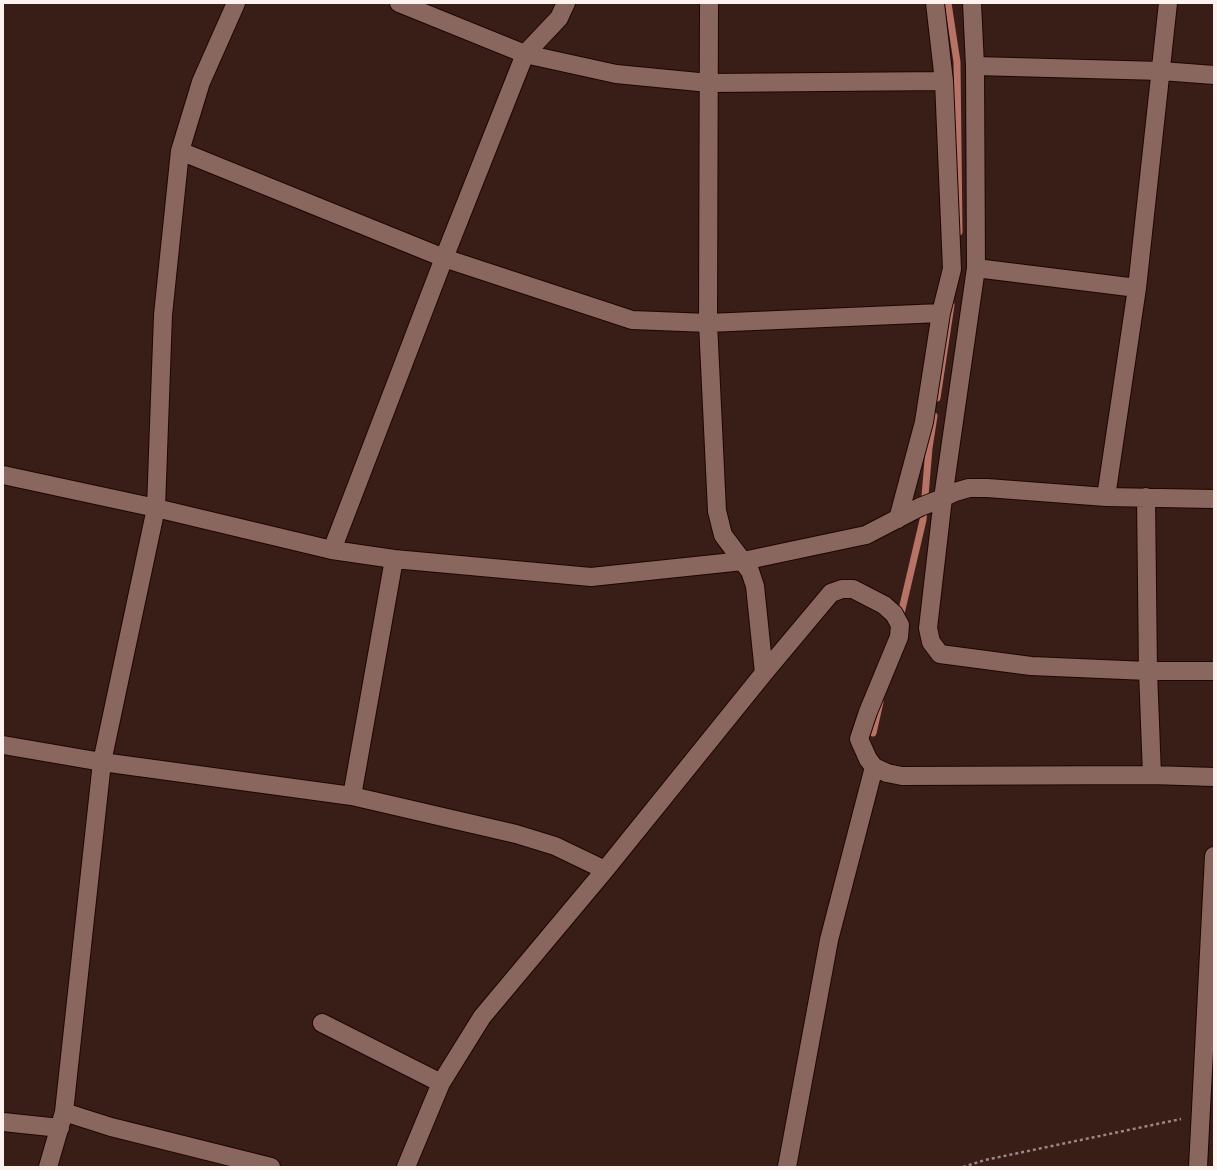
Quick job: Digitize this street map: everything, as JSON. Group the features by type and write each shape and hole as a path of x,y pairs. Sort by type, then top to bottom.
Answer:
{"street":[{"path":"48,1167 62,1120 102,762 156,508 163,315 180,151 201,82 236,3"},
{"path":"399,3 525,54 616,74 709,84 944,80"},
{"path":"332,550 444,258 525,54 558,18 566,3"},
{"path":"709,3 708,323 717,511 723,535 750,571 754,586 764,673"},
{"path":"898,519 924,422 941,312 952,269 944,80 935,3"},
{"path":"972,3 975,66 976,268 941,499 928,628 931,642 940,654 1031,666 1148,671 1214,671"},
{"path":"1106,497 1137,288 1168,3"},
{"path":"975,66 1161,71 1214,75"},
{"path":"180,151 444,258 632,320 708,323 941,312"},
{"path":"976,268 1137,288"},
{"path":"3,475 156,508 332,550 394,559 591,577 743,561 866,535 920,507 955,492 969,488 1106,497 1214,498"},
{"path":"1146,497 1148,671 1152,775"},
{"path":"352,796 394,559"},
{"path":"406,1167 441,1083 482,1017 605,870 764,673 831,593 842,589 853,589 884,605 894,614 900,625 899,637 868,712 859,739 868,759 874,767 887,773 902,776 1152,775 1214,777"},
{"path":"3,745 102,762 352,796 516,834 555,846 605,870"},
{"path":"787,1167 829,940 874,767"},
{"path":"1198,1167 1214,856"},
{"path":"322,1023 441,1083"},
{"path":"3,1122 62,1120 111,1127 271,1167"}],"path":[{"path":"963,1167 985,1160 1201,1115"}],"waterway":[{"path":"948,3 957,62 959,232"},
{"path":"937,398 951,305"},
{"path":"900,618 923,520 929,448 934,416"},
{"path":"873,733 880,702"}]}
